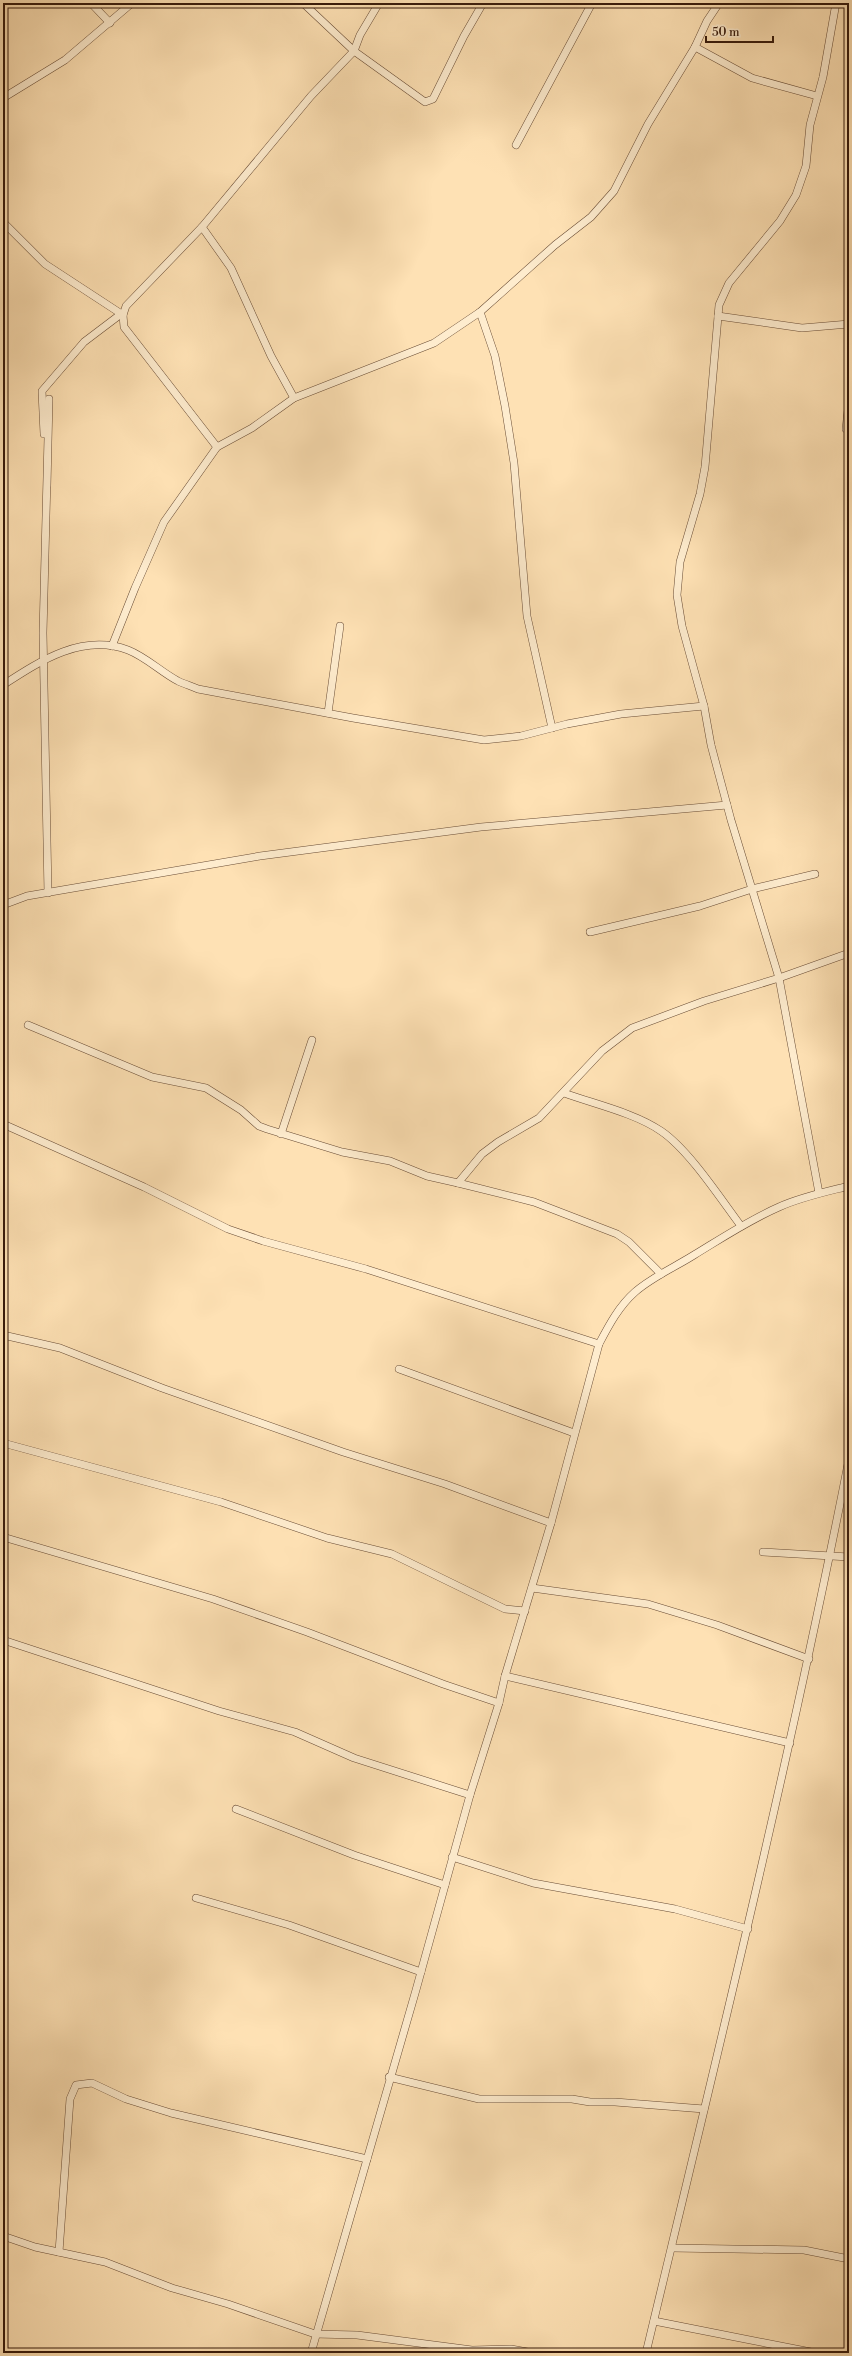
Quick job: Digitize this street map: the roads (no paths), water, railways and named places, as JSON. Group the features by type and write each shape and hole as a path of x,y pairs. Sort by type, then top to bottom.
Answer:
{"street":[{"path":"91,3 110,23"},
{"path":"3,98 66,60 132,3"},
{"path":"303,3 354,51 425,102 433,99 464,36 483,3"},
{"path":"49,399 45,461 42,391 84,342 122,314 126,306 202,227 311,96 354,51 360,36 379,3"},
{"path":"516,145 592,3"},
{"path":"112,646 135,588 164,522 217,447 252,428 294,398 434,343 480,312 555,245 591,217 614,191 648,124 695,47 707,21 719,3"},
{"path":"819,1193 779,978 727,805 711,745 704,706 682,626 677,595 680,562 700,494 705,467 719,305 729,283 780,221 796,195 806,166 810,125 836,3"},
{"path":"695,47 752,78 817,96"},
{"path":"3,222 45,264 122,314 124,327 217,447"},
{"path":"202,227 231,268 271,356 294,398"},
{"path":"480,312 495,356 505,406 514,463 527,616 552,728"},
{"path":"718,316 802,328 849,324"},
{"path":"47,486 49,399"},
{"path":"48,892 43,660 49,399"},
{"path":"846,429 849,401"},
{"path":"328,713 340,626"},
{"path":"3,685 43,660 72,647 112,646 129,651 179,682 198,688 328,713 484,740 521,736 621,714 704,706"},
{"path":"3,905 27,896 260,856 473,828 727,805"},
{"path":"590,932 700,906 752,889 815,874"},
{"path":"458,1183 482,1154 498,1142 539,1118 564,1093 584,1068 602,1051 632,1028 704,1001 779,978 849,953"},
{"path":"28,1025 152,1077 206,1088 241,1110 259,1126 281,1134 342,1152 390,1161 427,1176 534,1202 617,1234 629,1242 661,1274"},
{"path":"281,1134 312,1040"},
{"path":"564,1093 638,1120 660,1130 681,1147 741,1226"},
{"path":"3,1124 144,1187 228,1229 263,1241 366,1270 599,1344"},
{"path":"311,2353 315,2334 421,1972 470,1794 499,1703 505,1676 551,1523 599,1344 611,1321 623,1304 635,1292 661,1274 741,1226 778,1207 819,1193 849,1186"},
{"path":"3,1334 60,1348 162,1388 343,1452 445,1484 551,1523"},
{"path":"399,1369 574,1433"},
{"path":"3,1443 222,1502 327,1538 392,1554 506,1608 525,1611"},
{"path":"646,2353 748,1928 809,1659 849,1459"},
{"path":"3,1537 213,1599 307,1632 443,1684 499,1703"},
{"path":"763,1552 849,1557"},
{"path":"532,1588 648,1604 717,1625 809,1659"},
{"path":"3,1640 219,1711 295,1732 354,1758 470,1794"},
{"path":"505,1676 790,1743"},
{"path":"236,1809 354,1855 445,1885"},
{"path":"452,1857 533,1883 675,1909 748,1928"},
{"path":"196,1898 289,1925 421,1972"},
{"path":"389,2076 479,2098 572,2098 590,2102 615,2102 704,2109"},
{"path":"58,2252 70,2098 76,2085 92,2084 126,2098 172,2113 367,2159"},
{"path":"3,2236 58,2252 105,2262 172,2288 228,2304 315,2334 364,2336 472,2350 511,2349 533,2353"},
{"path":"672,2248 804,2250 849,2258"},
{"path":"654,2321 816,2353"}]}
